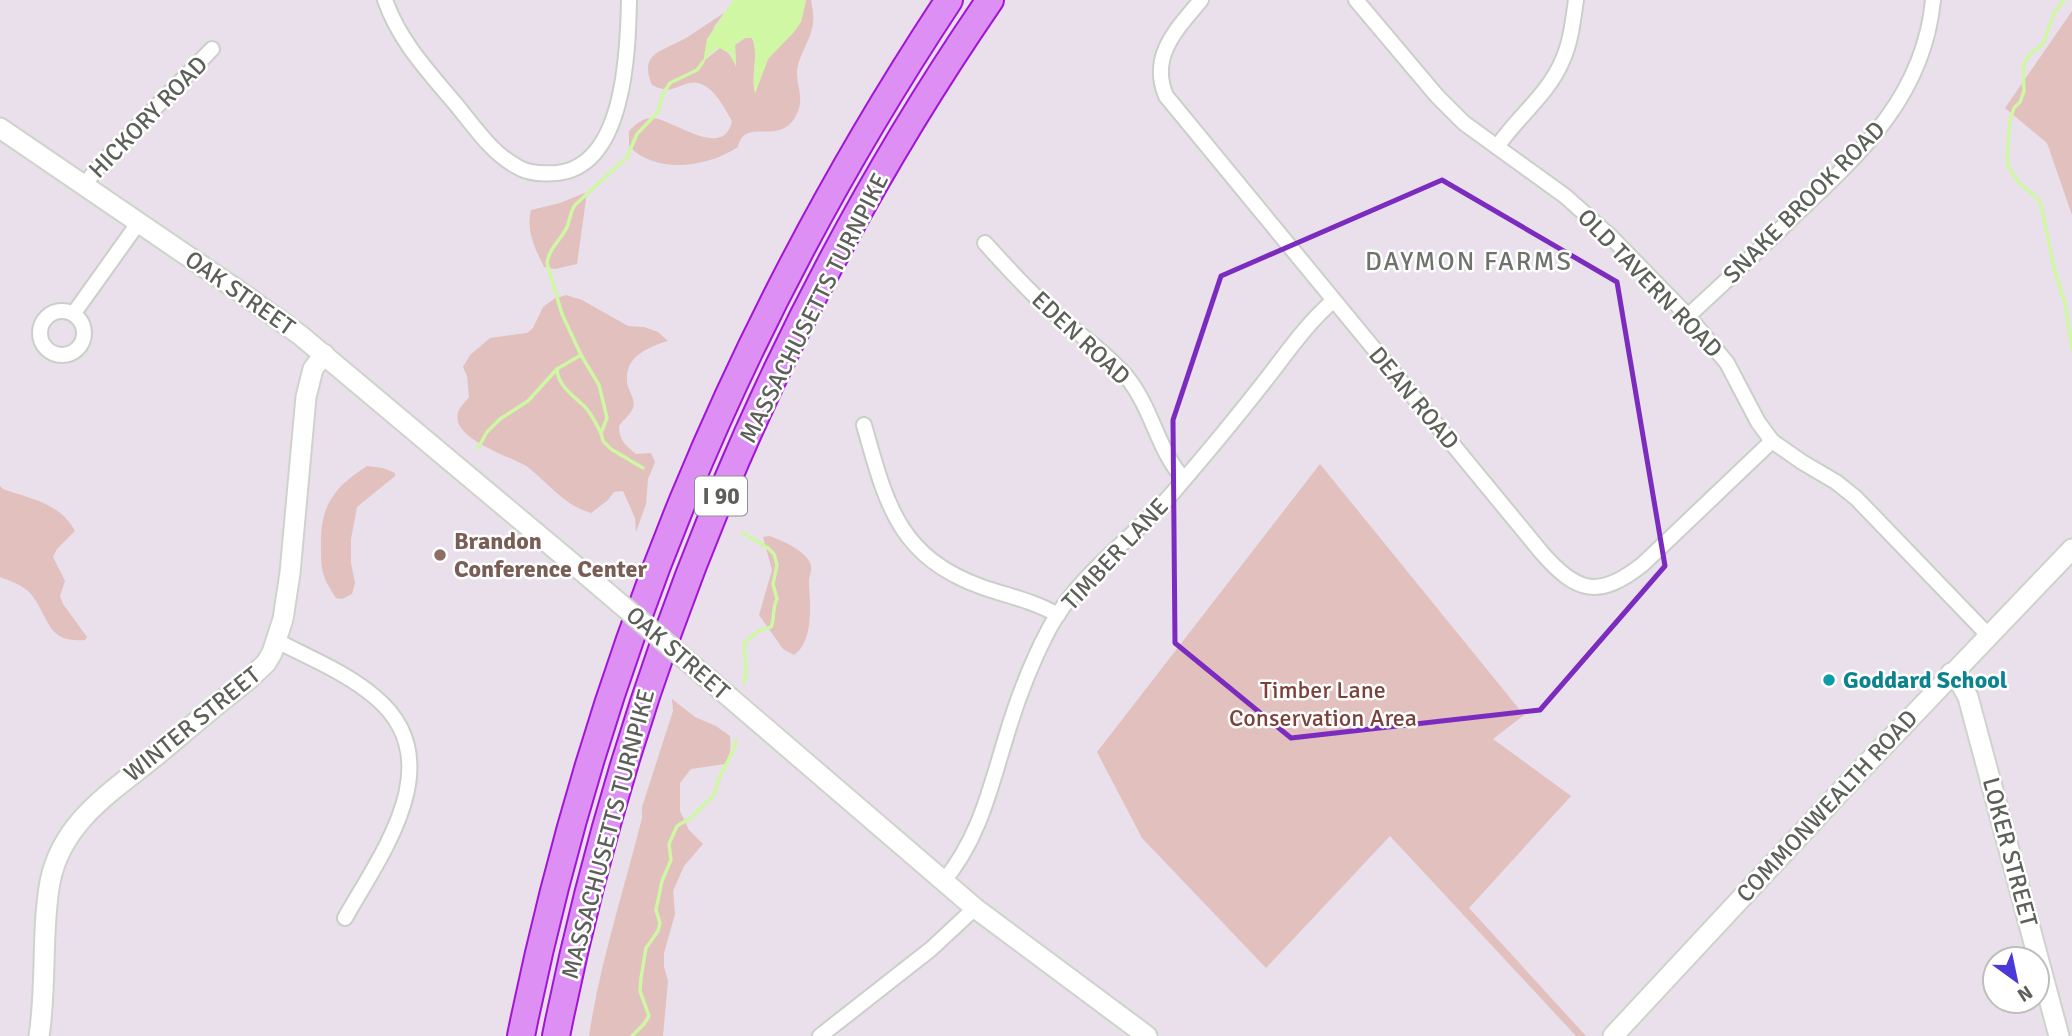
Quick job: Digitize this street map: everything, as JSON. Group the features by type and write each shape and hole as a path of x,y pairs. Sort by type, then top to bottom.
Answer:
{"highway":[{"name":"MASSACHUSETTS TURNPIKE","path":"521,1036 550,906 589,764 642,601 688,485 739,370 795,258 879,109 949,0"},
{"name":"MASSACHUSETTS TURNPIKE","path":"556,1036 592,880 636,727 672,621 722,494 778,370 839,249 907,131 990,0"}],"main road":[{"name":"OAK STREET","path":"0,128 236,289 324,354 975,908 1147,1036"},
{"name":"WINTER STREET","path":"39,1036 47,903 53,870 66,839 104,795 258,670 272,653 283,619 290,573 304,407 311,375 324,354"},
{"name":"COMMONWEALTH ROAD","path":"1613,1036 1951,673 2072,549"},
{"name":"LOKER STREET","path":"1951,673 1968,698 2059,1036"}],"street":[{"path":"385,0 403,39 485,139 517,167 547,174 577,167 594,152 608,132 619,99 627,58 629,0"},
{"name":"DEAN ROAD","path":"1200,0 1171,38 1162,57 1160,75 1166,96 1563,576 1573,583 1601,587 1633,572 1772,441"},
{"name":"OLD TAVERN ROAD","path":"1356,0 1450,110 1551,185 1598,225 1688,316 1727,363 1758,422 1772,441 1862,502 1988,635"},
{"path":"1497,147 1547,88 1559,68 1568,43 1576,0"},
{"name":"SNAKE BROOK ROAD","path":"1688,316 1840,173 1878,132 1897,106 1911,79 1926,37 1933,0"},
{"name":"HICKORY ROAD","path":"84,185 212,49"},
{"path":"74,313 139,222"},
{"name":"EDEN ROAD","path":"985,243 1030,291 1091,342 1126,376 1143,400 1171,463 1184,479"},
{"name":"TIMBER LANE","path":"943,881 961,858 977,830 1016,707 1036,656 1058,615 1087,576 1155,511 1184,479 1305,329 1333,301"},
{"path":"864,425 888,502 902,530 921,553 958,577 1028,600 1058,615"},
{"path":"277,641 352,681 377,699 399,727 407,752 410,777 402,813 345,918"},
{"path":"820,1036 931,949 975,908"}],"highlighted area":[{"path":"1442,180 1617,282 1665,566 1540,710 1291,738 1175,643 1173,420 1221,276"}],"green space":[{"path":"806,0 811,0 812,29 798,66 800,106 787,126 779,130 747,134 741,138 738,147 726,154 682,165 653,161 629,146 629,131 648,118 661,120 709,138 719,138 727,132 732,121 715,95 703,85 689,83 668,90 652,85 648,66 656,54 724,13 714,27 704,61 720,48 726,50 736,64 735,45 745,38 752,38 755,51 755,92 768,59 801,22"},
{"path":"2072,11 2072,215 2047,143 2005,108"},
{"path":"587,192 577,264 555,269 544,267 531,233 531,210 560,203"},
{"path":"566,295 582,300 628,326 644,327 658,332 668,341 640,354 627,372 627,384 634,405 619,426 621,439 636,454 651,453 655,462 648,479 646,504 636,532 635,518 623,491 614,492 591,513 581,509 565,500 529,468 472,438 462,430 458,420 459,410 469,397 467,376 463,367 470,355 490,338 527,333 533,328 543,307"},
{"name":"Timber Lane Conservation Area","path":"1320,464 1524,715 1493,739 1571,796 1469,908 1586,1036 1576,1036 1390,836 1266,968 1142,838 1097,752"},
{"path":"367,466 383,468 395,473 395,476 357,507 351,539 351,563 355,583 352,594 342,599 336,598 322,568 323,520 337,490"},
{"path":"0,486 53,508 75,531 57,549 53,557 65,581 60,596 63,604 87,637 85,640 72,640 56,633 30,593 20,585 0,577"},
{"path":"770,536 799,551 811,565 808,632 805,641 794,655 783,649 759,615 772,570 763,537"},
{"path":"672,699 695,717 716,726 730,736 730,747 725,764 691,769 680,783 680,811 689,830 703,844 684,866 673,891 675,914 664,953 668,981 663,1036 589,1036 606,953 642,818 642,807 673,711"}],"shaded area":[{"path":"733,0 806,0 801,22 768,59 755,94 755,50 752,38 745,38 735,45 736,67 730,54 720,48 703,62 707,39"}],"waterway":[{"path":"2064,0 2054,13 2043,44 2029,55 2023,67 2024,91 2010,119 2007,157 2008,167 2020,184 2037,198 2041,205 2055,272 2065,303 2072,349"},
{"path":"643,468 611,449 603,441 601,433 607,418 599,385 562,314 547,263 550,253 567,227 575,205 627,157 637,134 657,113 670,83 697,70 703,62"},
{"path":"478,448 487,432 500,419 528,401 557,369 581,355"},
{"path":"557,370 564,386 587,410 601,433"},
{"path":"743,533 768,548 774,554 777,565 773,584 777,599 772,624 744,643 744,683"},
{"path":"632,1036 649,1016 640,991 641,978 646,948 658,931 660,923 656,910 662,881 671,860 669,844 677,826 692,817 714,795 736,741"}],"place":[{"name":"Brandon Conference Center","path":"440,555"},
{"name":"Goddard School","path":"1829,680"}],"district":[{"name":"DAYMON FARMS","path":"1469,261"}]}
